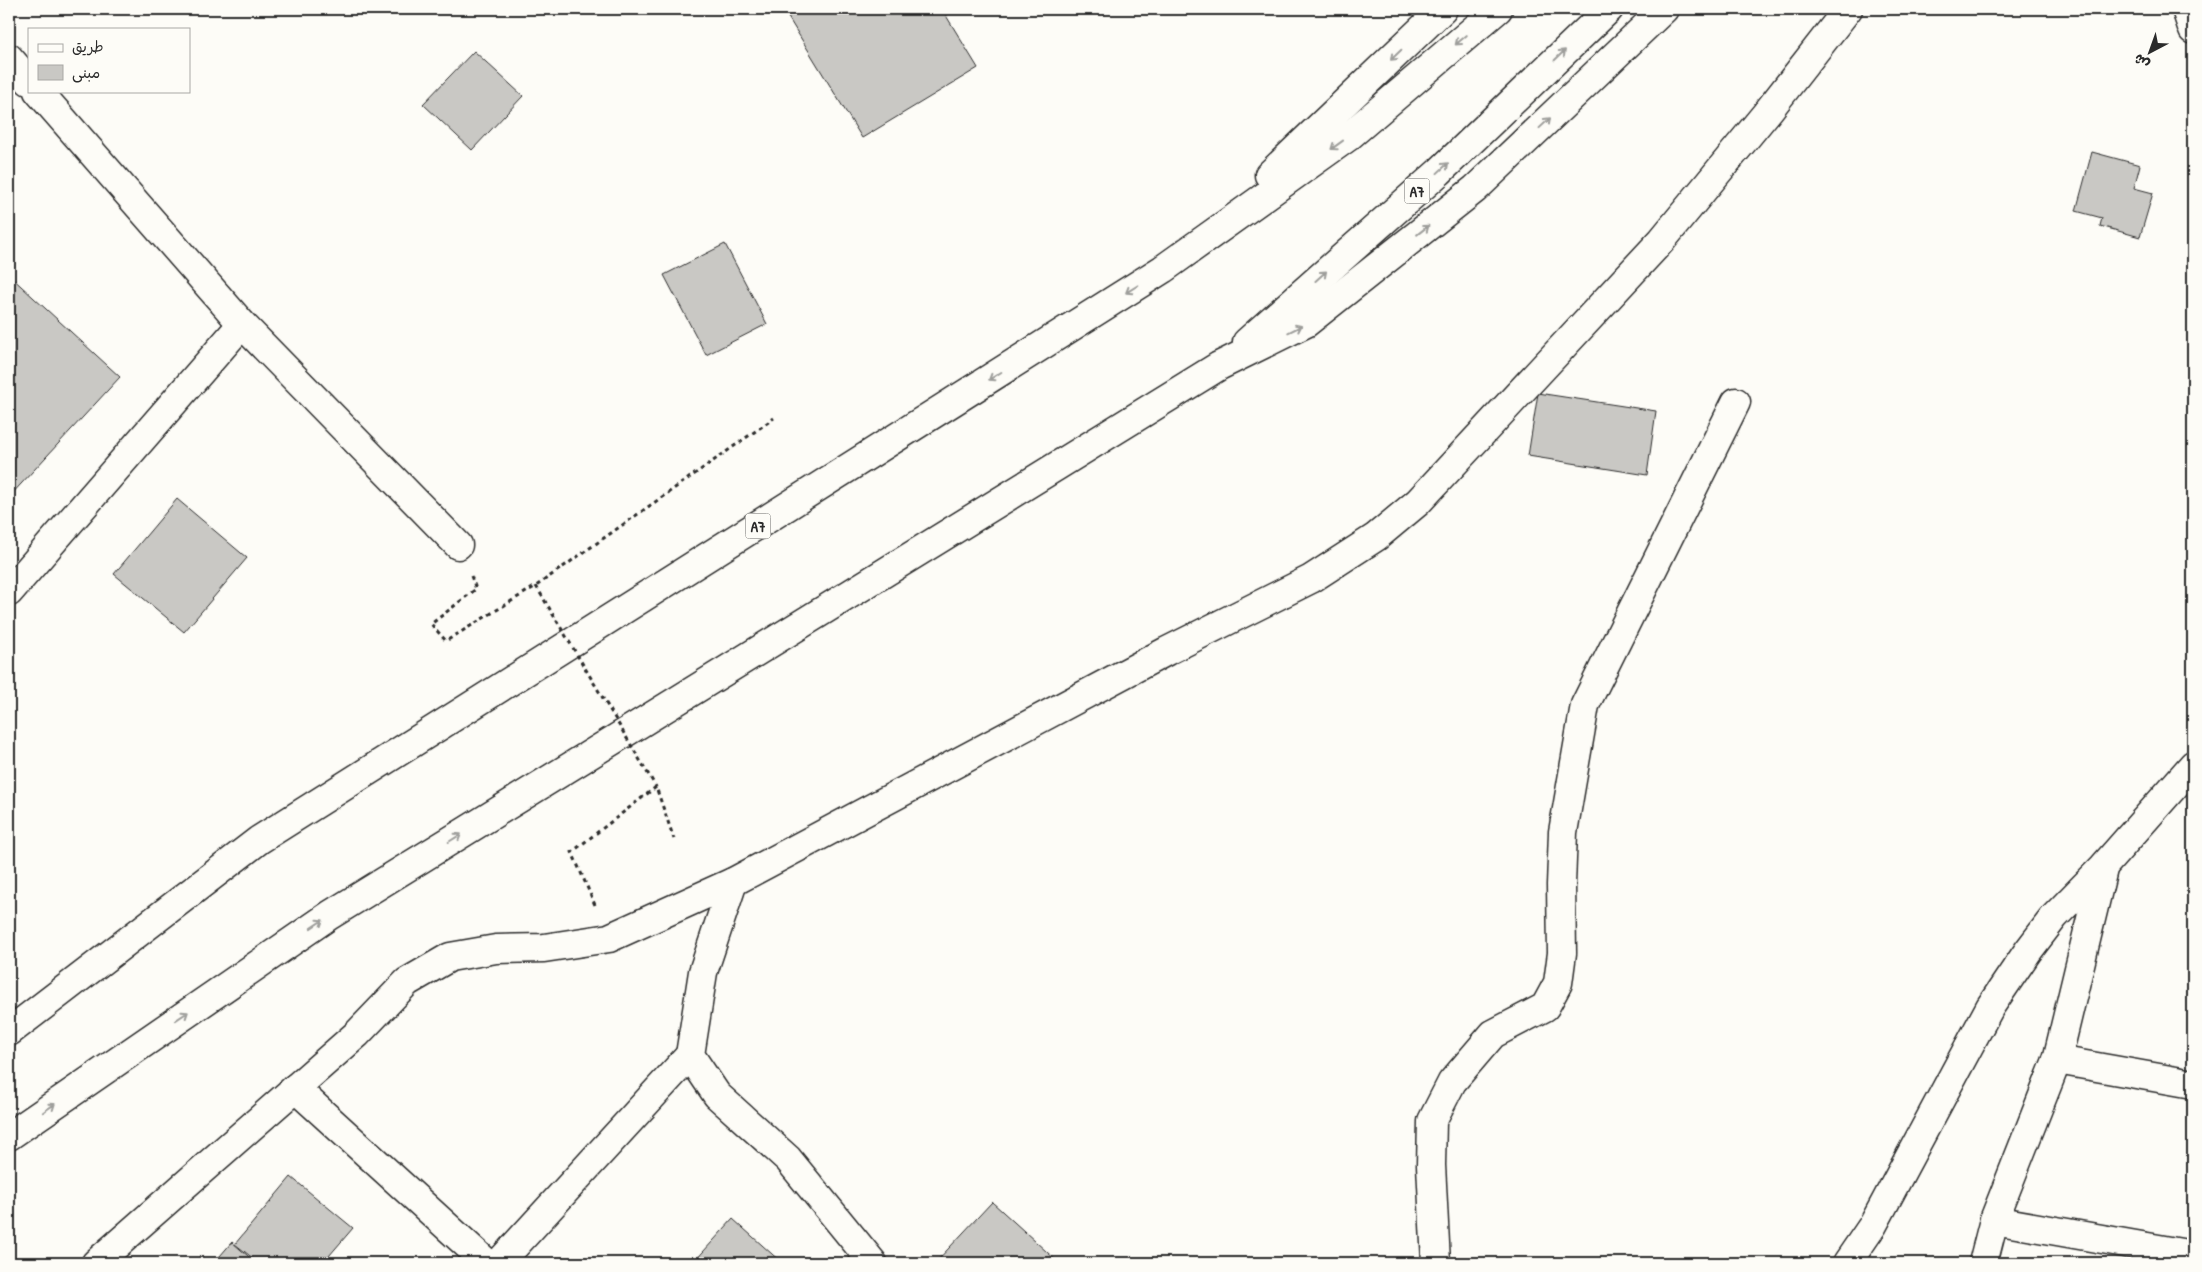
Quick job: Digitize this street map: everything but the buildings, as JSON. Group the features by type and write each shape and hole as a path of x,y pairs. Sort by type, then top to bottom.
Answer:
{"main road":[{"path":"1164,269 1303,144 1443,9"},
{"name":"A7","path":"9,1032 258,840 1164,269 1348,137 1498,9"},
{"name":"A7","path":"9,1136 330,915 1220,366 1438,172 1609,9"},
{"path":"1220,366 1306,323 1475,189 1664,9"},
{"path":"96,1263 357,1034 407,982 450,957 496,949 544,948 609,938 733,882 1167,651 1311,579 1376,537 1418,502 1662,240 1769,110 1848,9"},
{"path":"2186,9 2193,30"},
{"path":"9,58 28,80"},
{"path":"39,92 242,324 458,545"},
{"path":"9,592 242,324"},
{"path":"1436,1263 1431,1165 1432,1121 1452,1082 1493,1034 1545,1007 1558,983 1562,953 1561,885 1563,832 1584,705 1736,402"},
{"path":"1847,1263 1873,1225 1990,1007 2028,951 2054,917 2103,867 2193,765"},
{"path":"1983,1263 1994,1220 2057,1060 2103,867"},
{"path":"499,1263 690,1055 703,972 733,882"},
{"path":"690,1055 717,1095 788,1159 873,1263"},
{"path":"2057,1060 2193,1084"},
{"path":"295,1088 487,1263"},
{"path":"1994,1220 2193,1255"}],"path":[{"path":"458,545 476,589 431,624 446,641 536,586 774,418"},
{"path":"536,586 656,787 674,839"},
{"path":"609,938 572,852 656,787"}]}
